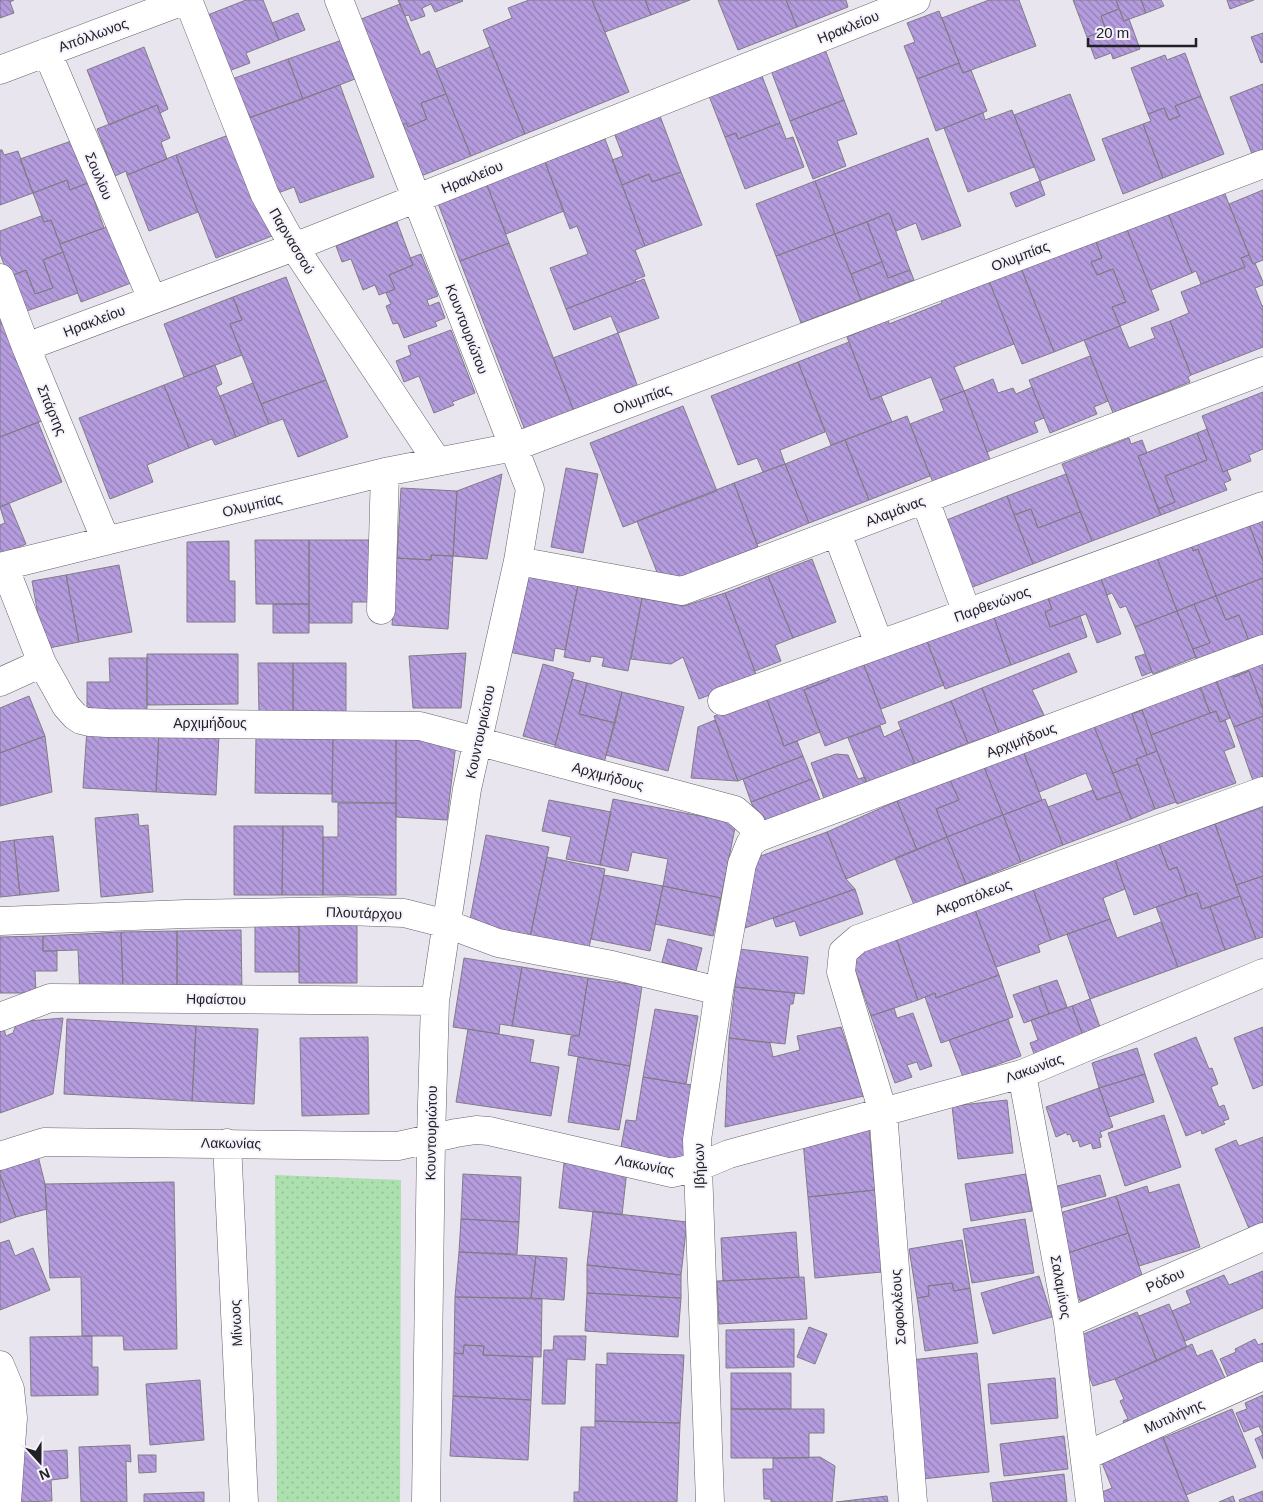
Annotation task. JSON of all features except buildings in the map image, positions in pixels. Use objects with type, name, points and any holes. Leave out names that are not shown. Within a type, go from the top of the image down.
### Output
[{"type":"street","name":"Απόλλωνος","points":[[0,70],[47,52],[141,8],[187,0]]},
{"type":"street","name":"Παρνασσού","points":[[187,0],[265,195],[294,247],[437,461]]},
{"type":"street","name":"Κουντουριώτου","points":[[339,0],[530,489],[518,560],[467,790],[435,1001],[431,1139],[426,1502]]},
{"type":"street","name":"Ηρακλείου","points":[[26,347],[294,247],[916,0]]},
{"type":"street","name":"Σουλίου","points":[[47,52],[152,299]]},
{"type":"street","name":"Ολυμπίας","points":[[2,567],[385,472],[514,447],[1263,164]]},
{"type":"street","name":"Σπάρτης","points":[[0,278],[26,347],[106,541]]},
{"type":"street","name":"Αλαμάνας","points":[[518,560],[682,591],[1263,371]]},
{"type":"street","points":[[381,610],[385,472]]},
{"type":"street","points":[[925,500],[967,613]]},
{"type":"street","name":"Παρθενώνος","points":[[722,701],[1263,506]]},
{"type":"street","points":[[836,533],[879,644]]},
{"type":"street","name":"Αρχιμήδους","points":[[2,567],[42,663],[69,712],[81,720],[89,722],[405,725],[439,730],[735,810],[751,824],[757,838],[1263,649]]},
{"type":"street","points":[[0,682],[42,663]]},
{"type":"street","name":"Ακροπόλεως","points":[[883,1112],[841,972],[843,952],[858,939],[1263,791]]},
{"type":"street","name":"Ιβήρων","points":[[710,1502],[697,1140],[719,991],[742,864],[750,844],[757,838]]},
{"type":"street","name":"Πλουτάρχου","points":[[0,921],[186,914],[353,911],[404,913],[447,924],[498,943],[612,965],[719,991]]},
{"type":"street","name":"Λακωνίας","points":[[0,1156],[44,1142],[386,1146],[482,1130],[672,1173],[684,1172],[729,1154],[1022,1074],[1263,973]]},
{"type":"street","name":"Ηφαίστου","points":[[0,1017],[50,998],[435,1001]]},
{"type":"street","name":"Σαλαμίνος","points":[[1022,1074],[1068,1323],[1090,1502]]},
{"type":"street","name":"Σοφοκλέους","points":[[883,1112],[913,1502]]},
{"type":"street","name":"Μίνωος","points":[[227,1143],[244,1502]]},
{"type":"street","name":"Ρόδου","points":[[1068,1323],[1263,1237]]},
{"type":"street","name":"Μυτιλήνης","points":[[1085,1456],[1263,1376]]},
{"type":"street","points":[[3,1382],[12,1418],[7,1502]]},
{"type":"green space","points":[[275,1175],[401,1180],[400,1502],[277,1502]]}]
